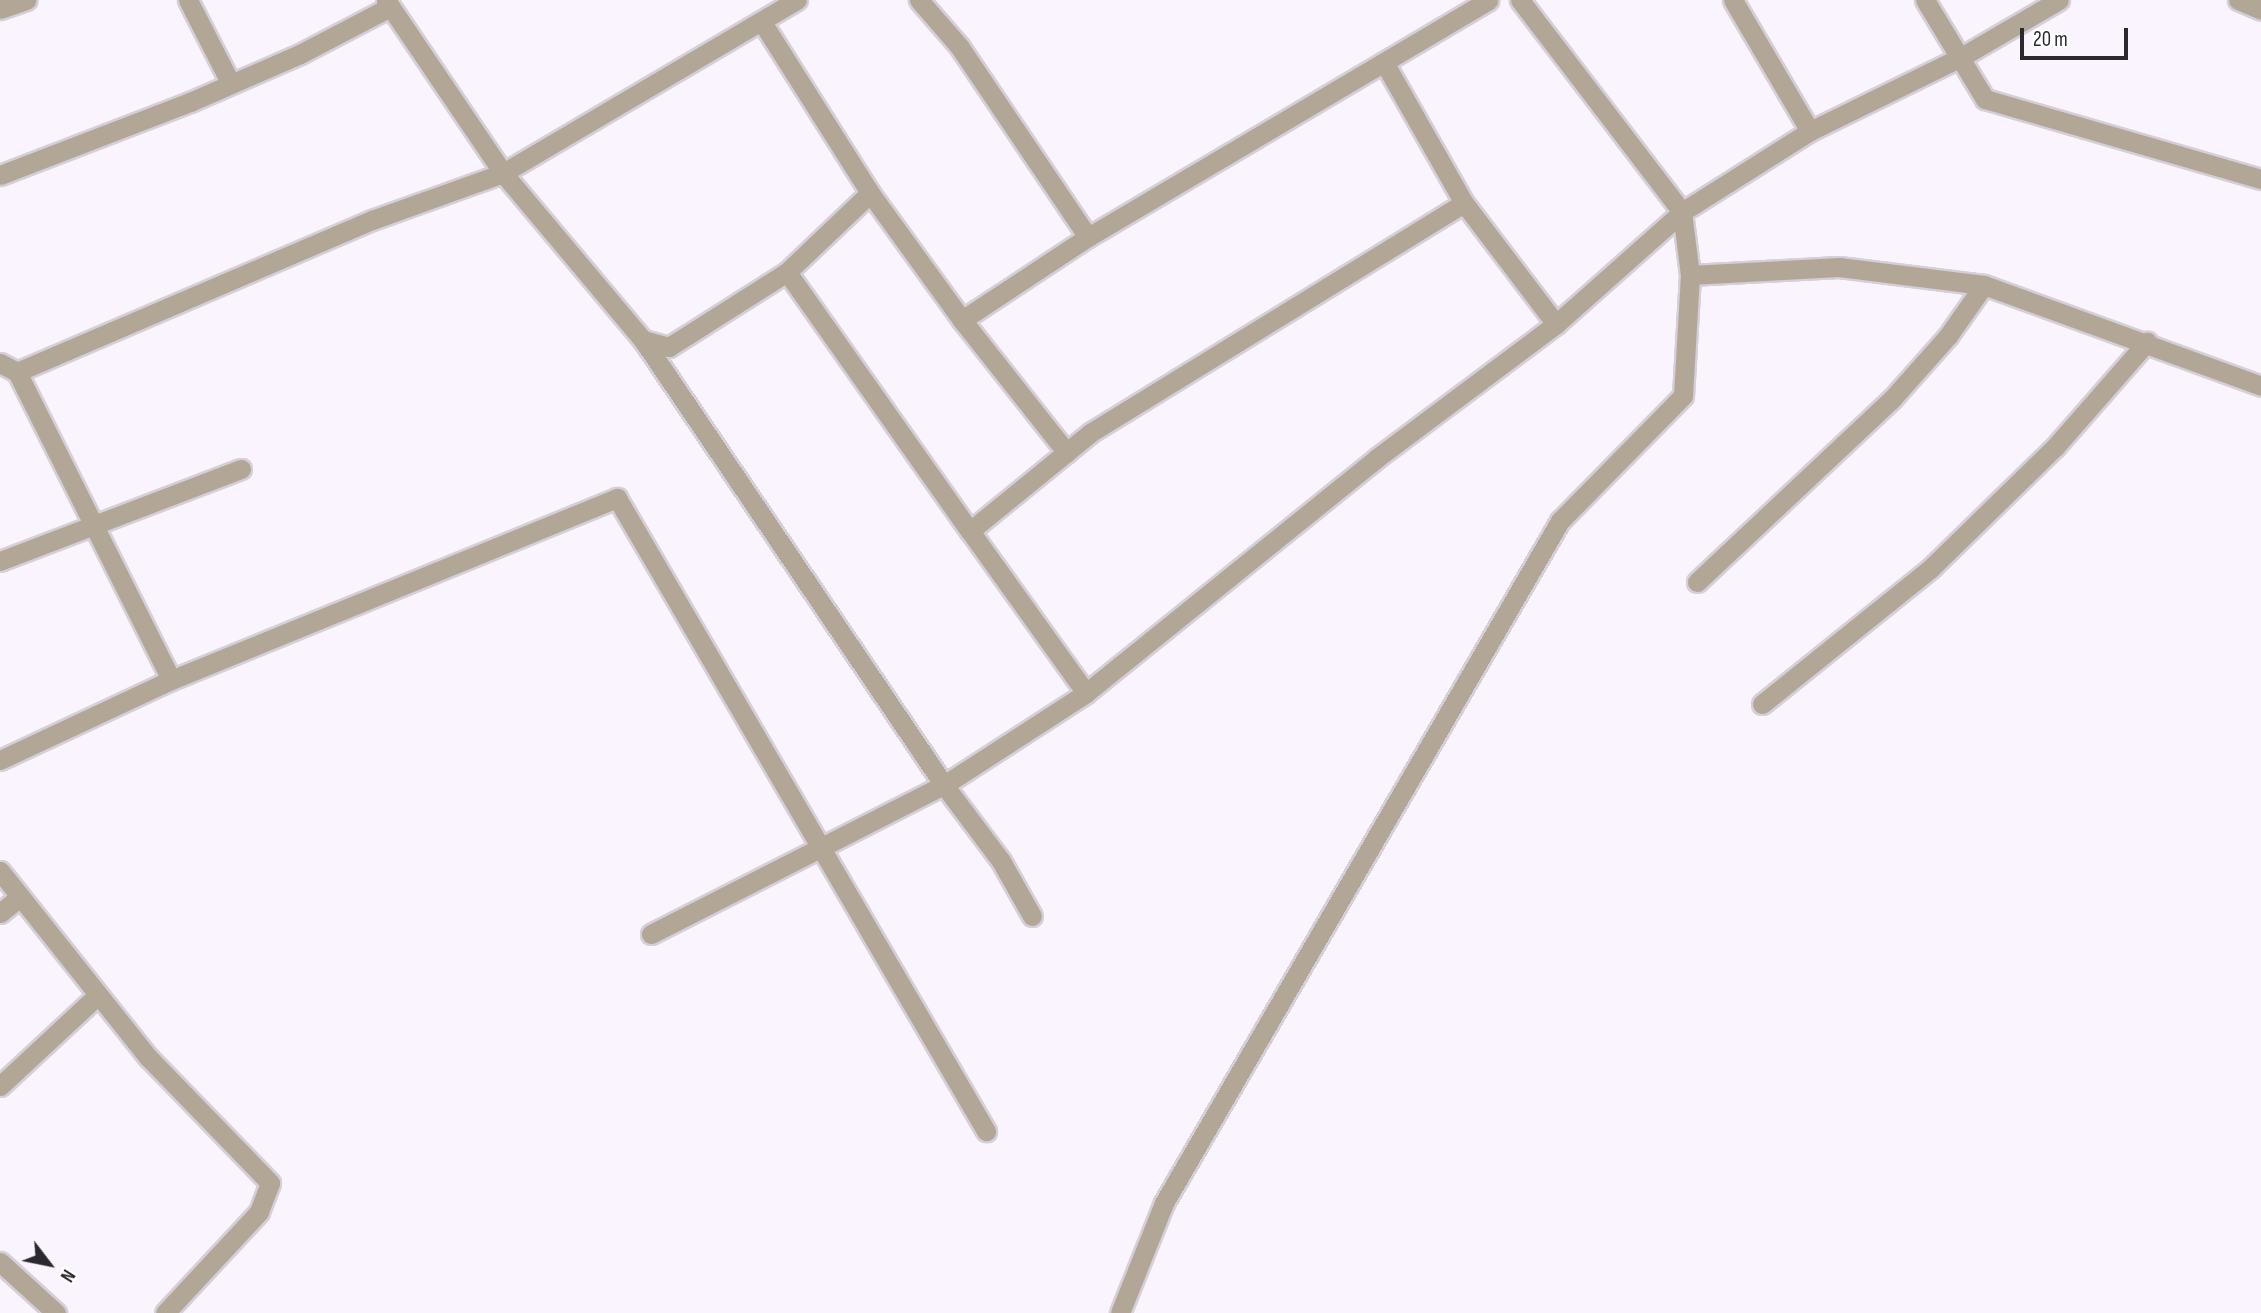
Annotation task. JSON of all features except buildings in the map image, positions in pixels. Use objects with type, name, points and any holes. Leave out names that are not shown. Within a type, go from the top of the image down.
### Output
[{"type":"street","points":[[0,9],[26,0]]},
{"type":"street","points":[[188,0],[231,84]]},
{"type":"street","points":[[171,680],[8,368],[372,220],[503,173],[797,0]]},
{"type":"street","points":[[919,0],[959,46],[1088,237]]},
{"type":"street","points":[[962,320],[1088,237],[1385,64],[1488,0]]},
{"type":"street","points":[[1121,1313],[1164,1203],[1560,521],[1683,396],[1690,275],[1682,212],[1520,0]]},
{"type":"street","points":[[1733,0],[1810,131]]},
{"type":"street","points":[[1925,0],[1963,56],[1985,99],[2261,180]]},
{"type":"street","points":[[651,934],[944,785],[1086,693],[1377,458],[1556,324],[1682,212],[1810,131],[1963,56],[2059,0]]},
{"type":"street","points":[[2238,0],[2261,10]]},
{"type":"street","points":[[0,175],[231,84],[388,4],[503,173],[643,340],[944,785],[1001,861],[1032,916]]},
{"type":"street","points":[[762,22],[870,193],[962,320],[1067,453]]},
{"type":"street","points":[[1385,64],[1464,203],[1556,324]]},
{"type":"street","points":[[643,340],[669,347],[787,272],[870,193]]},
{"type":"street","points":[[970,531],[1090,433],[1464,203]]},
{"type":"street","points":[[1690,275],[1839,267],[1984,285],[2147,342],[2261,386]]},
{"type":"street","points":[[787,272],[1086,693]]},
{"type":"street","points":[[1697,583],[1892,399],[1948,336],[1984,285]]},
{"type":"street","points":[[1762,704],[1931,568],[2055,447],[2147,342]]},
{"type":"street","points":[[0,561],[242,469]]},
{"type":"street","points":[[0,760],[171,680],[617,498],[986,1130]]},
{"type":"street","points":[[0,871],[149,1058],[270,1183],[259,1212],[165,1313]]},
{"type":"street","points":[[0,913],[20,897]]},
{"type":"street","points":[[0,1086],[98,995]]},
{"type":"street","points":[[0,1262],[56,1313]]}]
